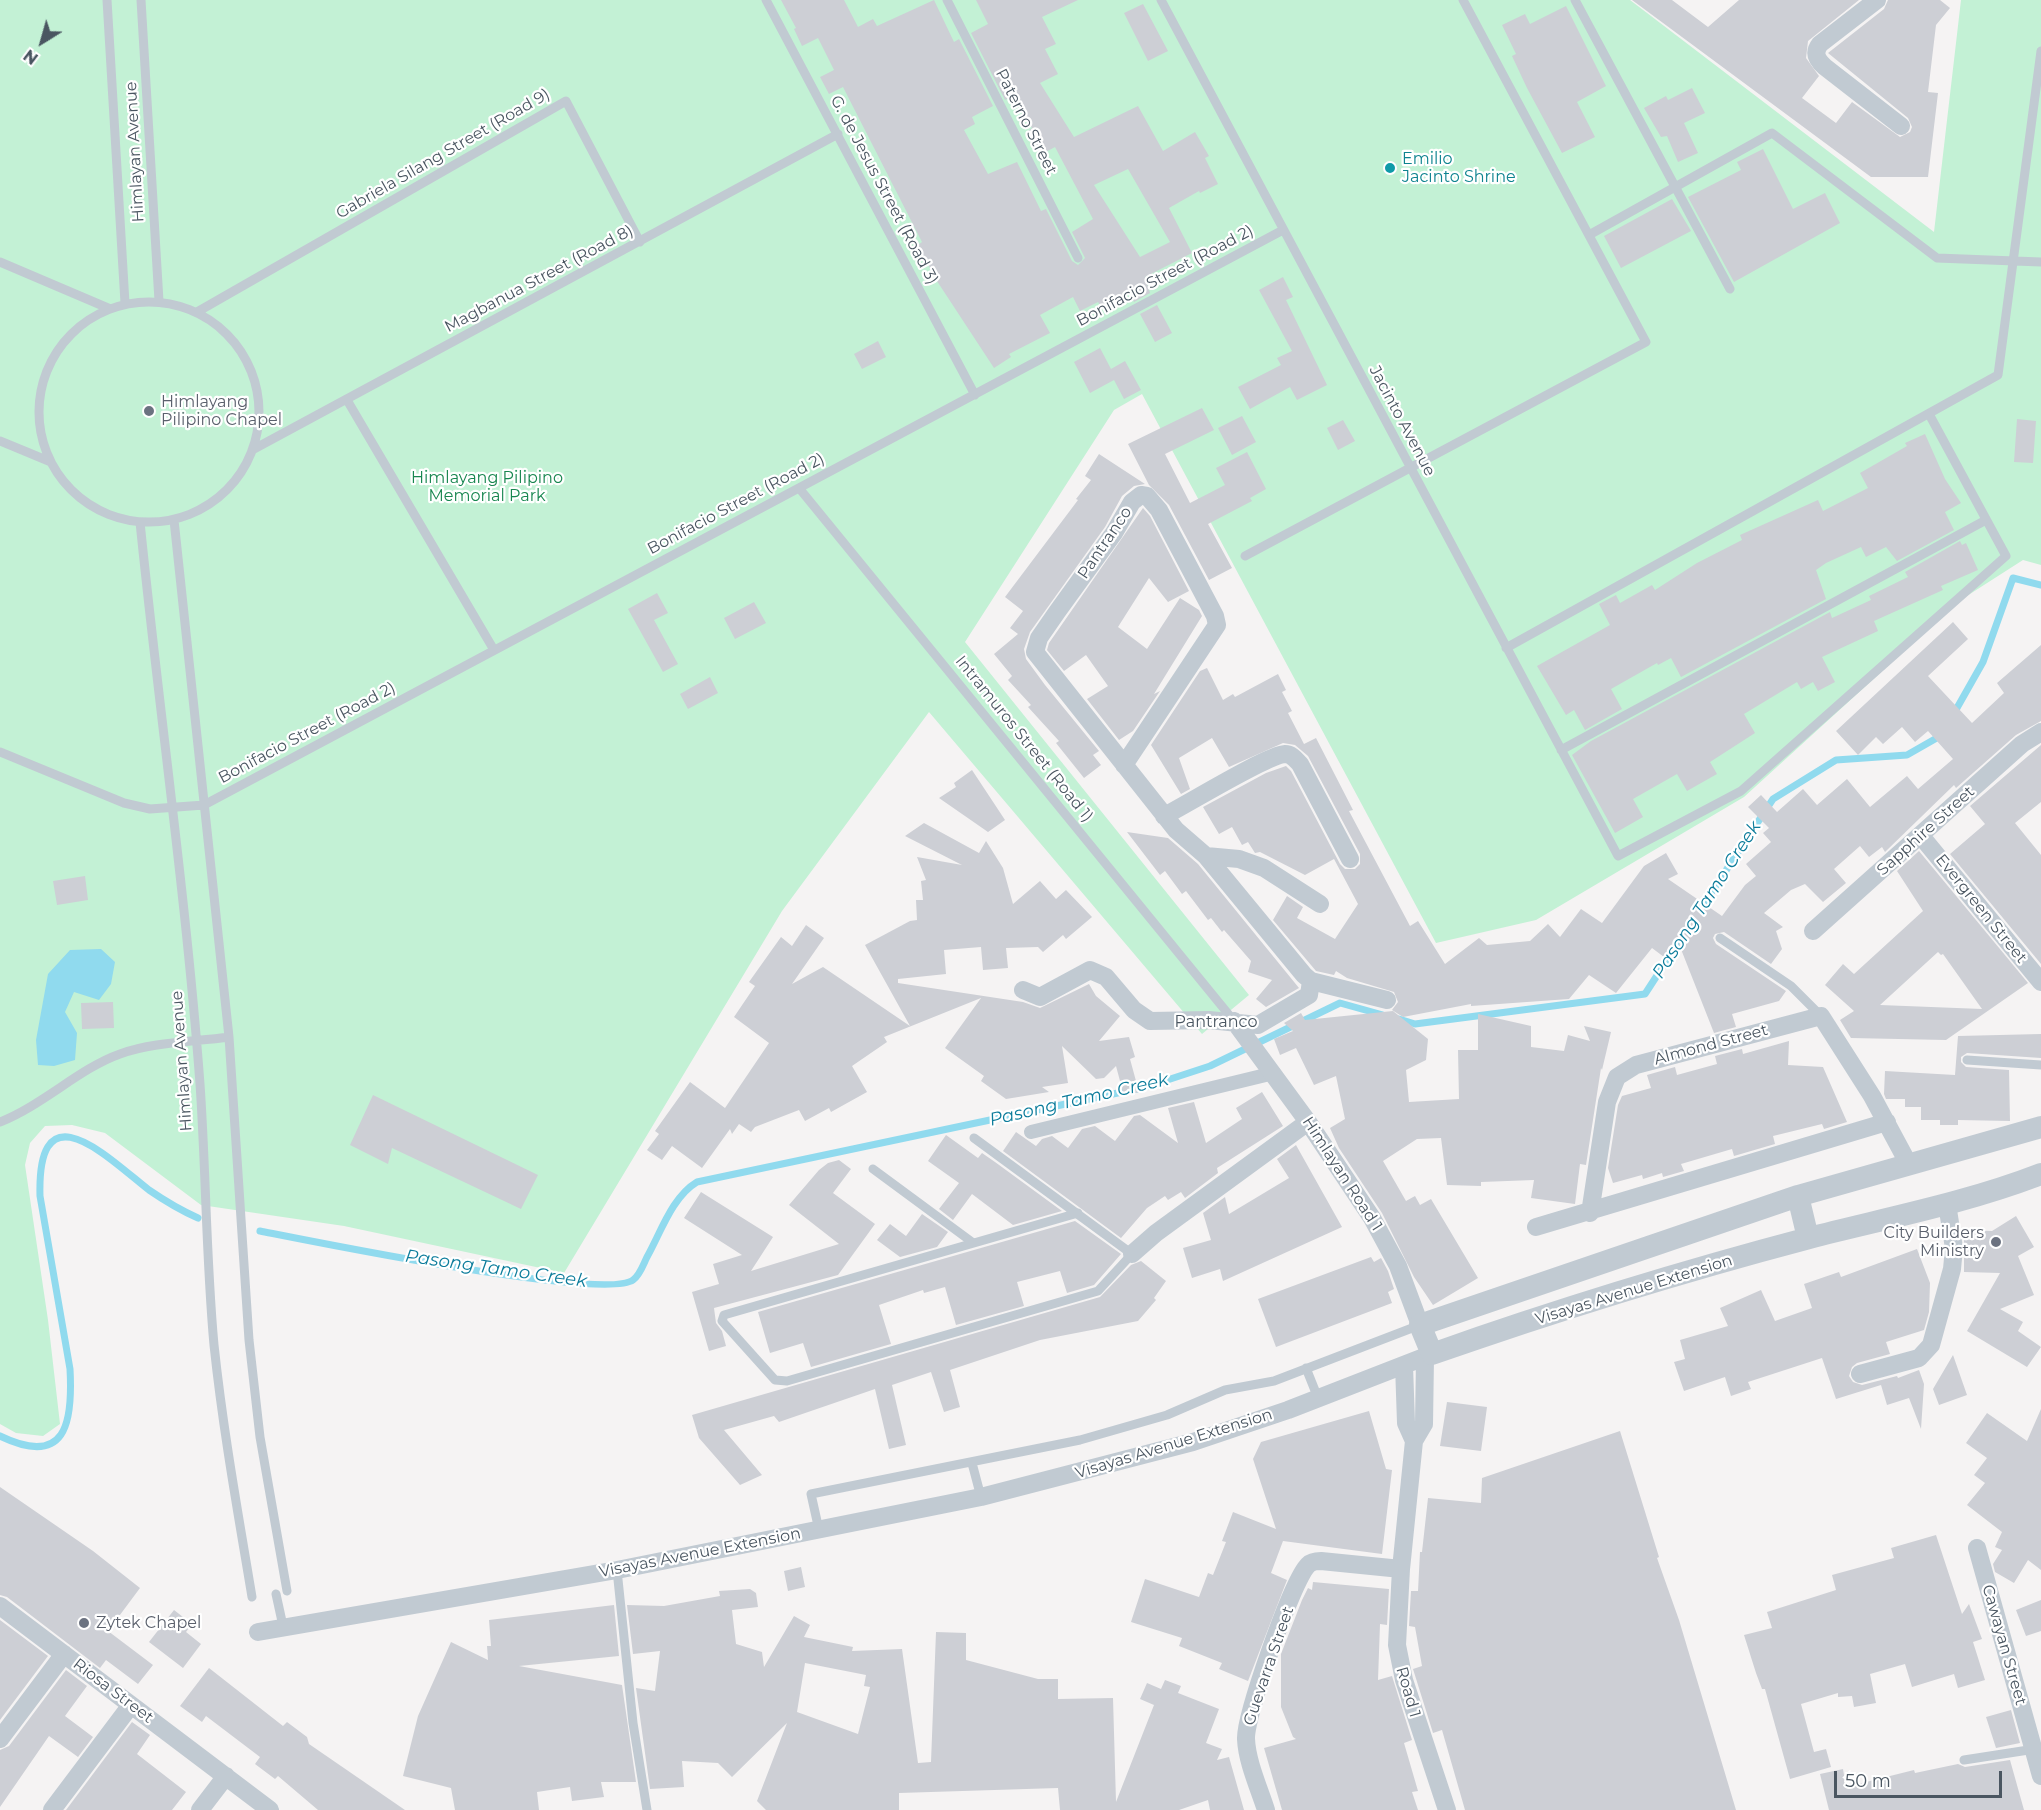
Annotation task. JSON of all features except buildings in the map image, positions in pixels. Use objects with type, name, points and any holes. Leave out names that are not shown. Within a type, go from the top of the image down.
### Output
[{"type":"street","points":[[1877,0],[1820,44],[1816,52],[1817,58],[1825,67],[1901,126]]},
{"type":"street","name":"Pantranco","points":[[1023,990],[1040,997],[1090,970],[1106,977],[1134,1010],[1150,1020],[1229,1016],[1258,1025],[1309,995],[1311,981],[1206,856],[1176,830],[1164,816],[1035,652],[1039,638],[1114,533],[1132,502],[1141,495],[1148,496],[1159,510],[1215,616],[1216,625],[1124,765]]},
{"type":"street","name":"Sapphire Street","points":[[1813,931],[2022,744],[2041,732]]},
{"type":"street","points":[[1164,816],[1259,764],[1284,754],[1291,755],[1300,764],[1350,859]]},
{"type":"street","name":"Evergreen Street","points":[[1921,836],[2041,982]]},
{"type":"street","points":[[1206,856],[1239,859],[1264,868],[1320,904]]},
{"type":"street","points":[[1311,981],[1388,1000]]},
{"type":"street","name":"Himlayan Road 1","points":[[1229,1016],[1274,1073],[1372,1218],[1398,1266],[1420,1325],[1428,1356]]},
{"type":"street","points":[[1821,1016],[1887,1122],[1908,1163]]},
{"type":"street","name":"Almond Street","points":[[1590,1213],[1607,1102],[1617,1077],[1636,1065],[1821,1016]]},
{"type":"street","points":[[1031,1132],[1274,1073]]},
{"type":"street","points":[[1132,1254],[1156,1233],[1308,1122]]},
{"type":"street","points":[[1536,1227],[1590,1213],[1887,1122]]},
{"type":"street","name":"Visayas Avenue Extension","points":[[1420,1325],[1798,1196],[2041,1127]]},
{"type":"street","name":"Visayas Avenue Extension","points":[[258,1632],[617,1570],[981,1497],[1192,1442],[1500,1330],[1808,1238],[1947,1204],[2041,1174]]},
{"type":"street","points":[[1798,1196],[1808,1238]]},
{"type":"street","points":[[1860,1374],[1919,1358],[1931,1345],[1952,1269],[1954,1248],[1947,1204]]},
{"type":"street","points":[[1401,1569],[1414,1441],[1424,1424],[1428,1356]]},
{"type":"street","points":[[1404,1365],[1406,1423],[1414,1441]]},
{"type":"street","name":"Cawayan Street","points":[[1977,1548],[2041,1776]]},
{"type":"street","name":"Guevarra Street","points":[[1266,1810],[1248,1752],[1247,1726],[1277,1632],[1305,1570],[1314,1561],[1401,1569]]},
{"type":"street","name":"Road 1","points":[[1401,1569],[1396,1627],[1400,1663],[1447,1810]]},
{"type":"street","name":"Riosa Street","points":[[0,1606],[270,1810]]},
{"type":"street","points":[[0,1738],[64,1654]]},
{"type":"street","points":[[52,1810],[131,1704]]},
{"type":"street","points":[[200,1810],[226,1776]]},
{"type":"lane","points":[[107,0],[125,303]]},
{"type":"lane","name":"Himlayan Avenue","points":[[141,0],[159,301]]},
{"type":"lane","name":"G. de Jesus Street (Road 3)","points":[[766,0],[975,394]]},
{"type":"lane","name":"Paterno Street","points":[[947,0],[1078,258]]},
{"type":"lane","name":"Jacinto Avenue","points":[[1161,0],[1618,856],[1741,792],[2006,556],[1986,520]]},
{"type":"lane","points":[[1245,556],[1647,342],[1463,0]]},
{"type":"lane","points":[[1575,0],[1730,289]]},
{"type":"lane","points":[[1506,648],[1998,375],[2041,51]]},
{"type":"lane","name":"Gabriela Silang Street (Road 9)","points":[[197,312],[566,101],[640,242]]},
{"type":"lane","points":[[1588,235],[1773,133],[1937,258],[2041,262]]},
{"type":"lane","name":"Magbanua Street (Road 8)","points":[[254,449],[838,134]]},
{"type":"lane","name":"Bonifacio Street (Road 2)","points":[[204,805],[1283,230]]},
{"type":"lane","points":[[0,262],[108,308]]},
{"type":"lane","points":[[159,301],[197,312],[230,336],[252,370],[260,409],[254,449],[242,474],[223,495],[200,511],[174,520],[140,522],[113,516],[88,504],[67,485],[51,462],[39,427],[40,390],[53,356],[77,327],[108,308],[125,303],[159,301]]},
{"type":"lane","points":[[347,400],[494,650]]},
{"type":"lane","points":[[1561,750],[1986,520],[1929,414]]},
{"type":"lane","points":[[0,441],[51,462]]},
{"type":"lane","name":"Intramuros Street (Road 1)","points":[[799,488],[1229,1016]]},
{"type":"lane","points":[[174,520],[229,1037],[249,1340],[261,1437],[287,1592]]},
{"type":"lane","name":"Himlayan Avenue","points":[[140,522],[152,640],[175,809],[196,1041],[214,1341],[226,1440],[252,1598]]},
{"type":"lane","points":[[0,752],[124,803],[150,808],[175,809],[204,805]]},
{"type":"lane","points":[[1720,938],[1791,986],[1821,1016]]},
{"type":"lane","points":[[0,1122],[37,1104],[118,1054],[137,1049],[229,1037]]},
{"type":"lane","points":[[1967,1060],[2041,1065]]},
{"type":"lane","points":[[974,1138],[1078,1213],[1132,1254],[1098,1291],[787,1381],[775,1380],[722,1321],[724,1314],[1078,1213]]},
{"type":"lane","points":[[873,1169],[972,1242]]},
{"type":"lane","name":"Visayas Avenue Extension","points":[[819,1530],[811,1494],[1080,1440],[1156,1419],[1225,1390],[1274,1381],[1420,1325]]},
{"type":"lane","points":[[1306,1368],[1318,1398]]},
{"type":"lane","points":[[972,1463],[981,1497]]},
{"type":"lane","points":[[617,1570],[633,1723],[646,1810]]},
{"type":"lane","points":[[276,1594],[283,1626]]},
{"type":"lane","points":[[1964,1760],[2035,1749]]},
{"type":"green space","name":"Himlayang Pilipino Memorial Park","points":[[0,0],[1630,0],[1934,232],[1961,0],[2041,0],[2041,565],[2023,560],[1959,601],[1744,797],[1536,920],[1436,943],[1142,394],[1114,410],[965,642],[1249,995],[1202,1034],[929,712],[782,911],[564,1273],[344,1226],[201,1205],[105,1133],[72,1125],[45,1126],[30,1143],[25,1165],[48,1320],[60,1424],[43,1436],[16,1433],[0,1424]]},
{"type":"water","points":[[101,949],[115,962],[111,984],[99,1000],[74,992],[65,1012],[77,1033],[75,1060],[54,1066],[38,1065],[36,1040],[48,974],[70,950]]},
{"type":"waterway","name":"Pasong Tamo Creek","points":[[1953,715],[1983,662],[2013,578],[2041,585]]},
{"type":"waterway","name":"Pasong Tamo Creek","points":[[1700,910],[1773,799],[1836,760],[1907,755],[1942,735]]},
{"type":"waterway","name":"Pasong Tamo Creek","points":[[1399,1019],[1415,1024],[1645,994],[1682,937]]},
{"type":"waterway","name":"Pasong Tamo Creek","points":[[260,1231],[516,1276],[570,1283],[611,1284],[633,1280],[641,1270],[674,1206],[697,1182],[1146,1087],[1210,1066],[1340,1003],[1383,1015]]},
{"type":"waterway","name":"Pasong Tamo Creek","points":[[0,1436],[22,1445],[39,1447],[52,1443],[61,1435],[70,1407],[70,1369],[40,1196],[42,1163],[50,1144],[62,1137],[78,1139],[95,1148],[155,1194],[198,1218]]},
{"type":"place","name":"Emilio Jacinto Shrine","points":[[1390,168]]},
{"type":"place","name":"Himlayang Pilipino Chapel","points":[[149,411]]},
{"type":"place","name":"City Builders Ministry","points":[[1996,1242]]},
{"type":"place","name":"Zytek Chapel","points":[[84,1623]]}]
